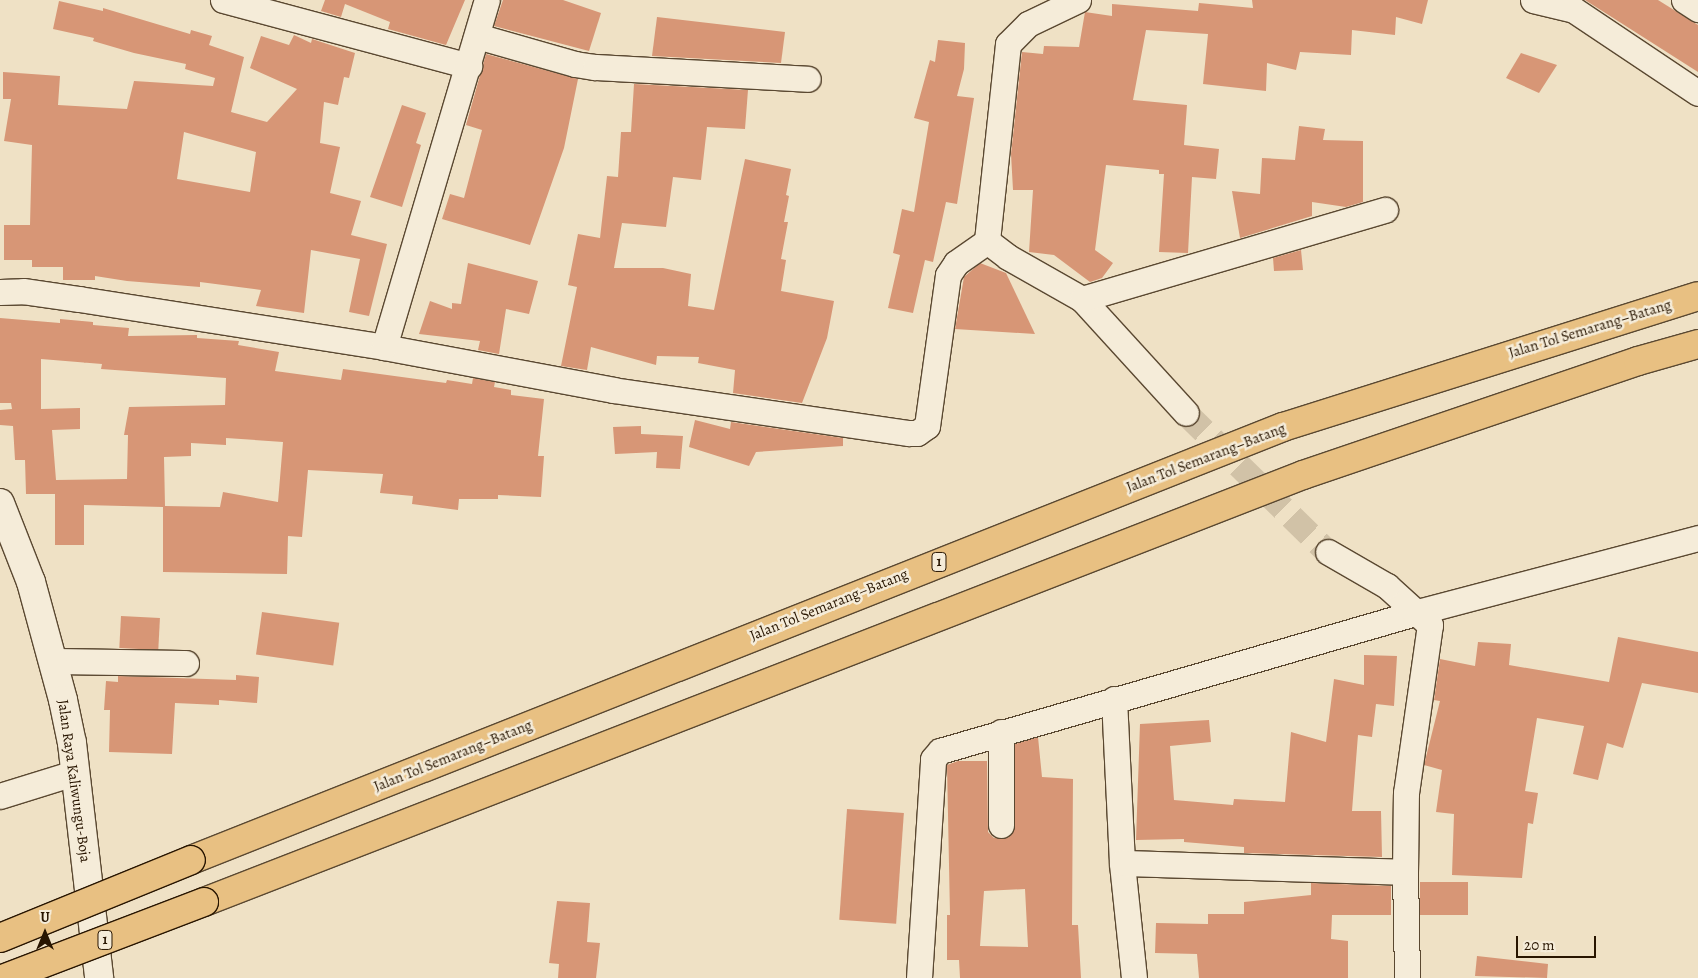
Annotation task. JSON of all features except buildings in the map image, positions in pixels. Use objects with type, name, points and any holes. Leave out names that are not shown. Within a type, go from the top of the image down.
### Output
[{"type":"highway","name":"Jalan Tol Semarang–Batang","points":[[0,938],[191,860],[1282,427],[1698,296]]},
{"type":"highway","name":"1","points":[[5,978],[1302,475],[1638,361],[1698,344]]},
{"type":"main road","name":"Jalan Raya Kaliwungu-Boja","points":[[0,503],[7,535],[53,661],[72,742],[74,773],[99,978]]},
{"type":"street","points":[[222,0],[469,66]]},
{"type":"street","points":[[384,347],[469,66],[486,0]]},
{"type":"street","points":[[0,292],[33,292],[384,347],[614,390],[917,433],[927,426],[948,275],[956,263],[987,241],[1008,44],[1028,24],[1078,0]]},
{"type":"street","points":[[1533,0],[1574,10],[1698,93]]},
{"type":"street","points":[[1684,0],[1698,8]]},
{"type":"street","points":[[477,36],[575,64],[595,67],[808,79]]},
{"type":"street","points":[[1082,299],[1385,210]]},
{"type":"street","points":[[987,241],[1008,257],[1082,299],[1186,413]]},
{"type":"street","points":[[919,978],[933,759],[940,751],[1418,612],[1698,538]]},
{"type":"street","points":[[1328,552],[1387,586],[1418,612],[1430,625],[1431,635],[1406,793],[1407,978]]},
{"type":"street","points":[[53,661],[186,662]]},
{"type":"street","points":[[1114,699],[1122,864],[1134,978]]},
{"type":"street","points":[[1001,732],[1001,825]]},
{"type":"street","points":[[0,796],[74,773]]},
{"type":"street","points":[[1122,864],[1405,872]]},
{"type":"tunnel","points":[[1186,413],[1328,552]]}]
